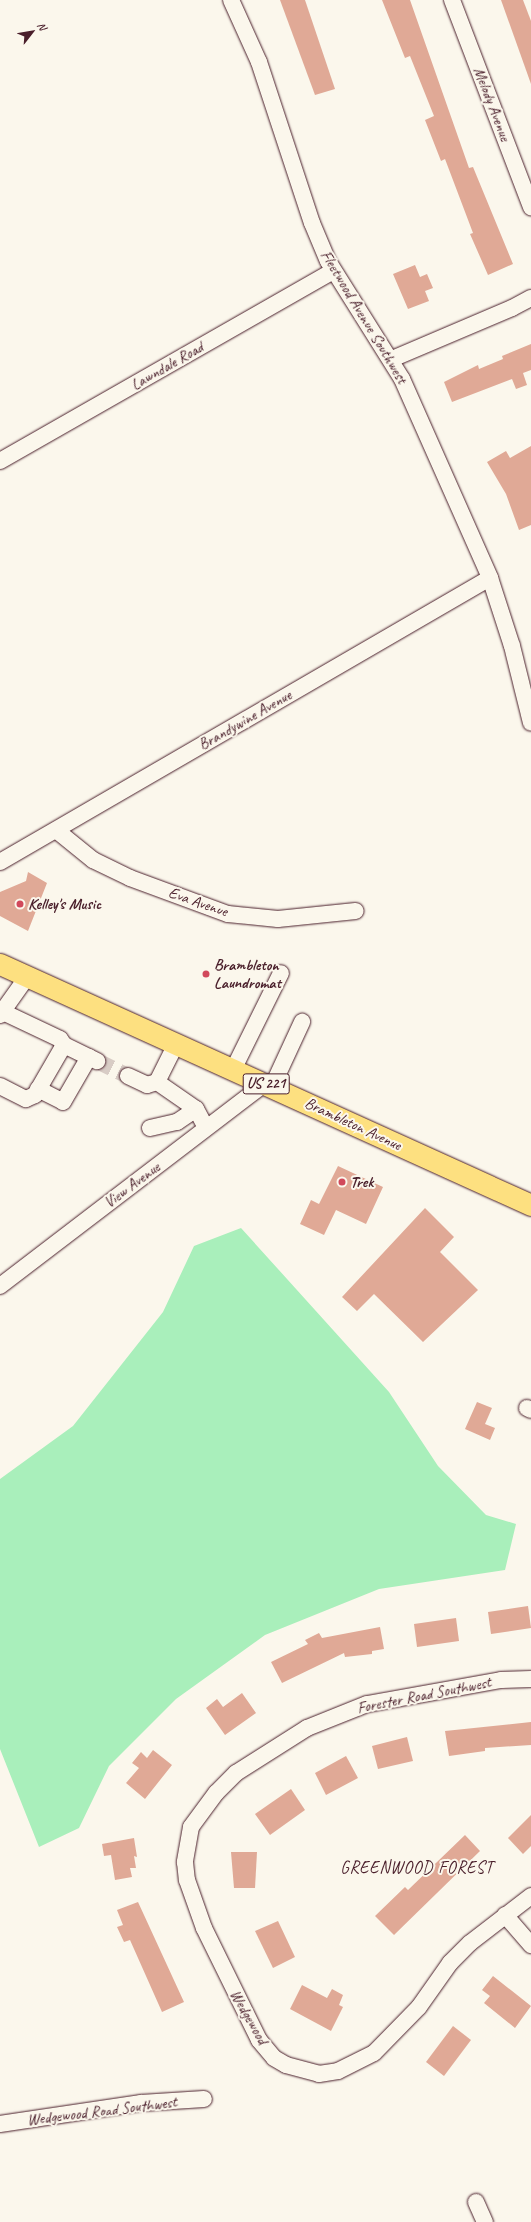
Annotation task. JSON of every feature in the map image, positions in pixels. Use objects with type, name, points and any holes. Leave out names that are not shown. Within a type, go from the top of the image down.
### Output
[{"type":"main road","name":"Brambleton Avenue","points":[[0,964],[531,1205]]},
{"type":"street","name":"Fleetwood Avenue Southwest","points":[[231,0],[259,62],[312,223],[333,271],[392,359],[490,578],[512,646],[531,722]]},
{"type":"street","name":"Melody Avenue","points":[[452,0],[531,207]]},
{"type":"street","name":"Lawndale Road","points":[[0,461],[333,271]]},
{"type":"street","points":[[392,359],[531,298]]},
{"type":"street","name":"Brandywine Avenue","points":[[0,862],[490,578]]},
{"type":"street","name":"Eva Avenue","points":[[56,830],[93,860],[130,878],[228,914],[278,919],[356,911]]},
{"type":"street","points":[[233,1070],[281,973]]},
{"type":"street","points":[[27,977],[1,1014],[60,1039],[64,1045],[93,1059],[63,1102],[38,1089]]},
{"type":"street","points":[[268,1085],[302,1022]]},
{"type":"street","points":[[128,1076],[147,1085],[157,1082],[176,1044]]},
{"type":"street","points":[[0,1086],[26,1099],[35,1095],[64,1045]]},
{"type":"street","points":[[157,1082],[196,1108],[206,1128]]},
{"type":"street","name":"View Avenue","points":[[0,1286],[206,1128],[268,1085]]},
{"type":"street","points":[[150,1128],[177,1122],[196,1108]]},
{"type":"street","name":"Forester Road Southwest","points":[[192,1828],[200,1812],[236,1773],[307,1728],[336,1714],[367,1704],[412,1694],[501,1680],[531,1679]]},
{"type":"street","name":"Wedgewood","points":[[192,1828],[186,1845],[186,1868],[204,1928],[259,2040],[274,2058],[302,2072],[319,2074],[338,2071],[374,2053],[419,2007],[450,1963],[470,1943],[505,1915]]},
{"type":"street","points":[[531,1896],[505,1915],[531,1946]]},
{"type":"street","name":"Wedgewood Road Southwest","points":[[0,2124],[141,2103],[204,2099]]},
{"type":"street","points":[[476,2202],[485,2222]]},
{"type":"green space","points":[[241,1228],[389,1392],[438,1466],[486,1515],[516,1524],[505,1570],[379,1589],[265,1635],[176,1699],[109,1766],[79,1828],[39,1847],[0,1749],[0,1479],[73,1426],[163,1312],[194,1246]]},
{"type":"building","points":[[280,0],[305,0],[335,89],[315,95]]},
{"type":"building","points":[[382,0],[410,0],[469,168],[473,167],[513,264],[488,275],[470,234],[473,233],[445,159],[441,161],[425,120],[434,116],[410,56],[405,58]]},
{"type":"building","points":[[501,0],[523,0],[531,21],[531,84]]},
{"type":"building","points":[[415,265],[420,277],[427,274],[433,288],[425,291],[429,301],[408,309],[393,274]]},
{"type":"building","points":[[531,344],[531,370],[523,373],[527,385],[516,389],[512,379],[452,402],[444,382],[478,365],[479,369],[503,359],[502,356]]},
{"type":"building","points":[[531,446],[531,525],[519,530],[506,494],[487,462],[506,451],[510,458]]},
{"type":"building","name":"Kelley's Music","points":[[28,872],[47,883],[28,931],[0,916],[0,892],[26,881]]},
{"type":"building","points":[[338,1166],[383,1187],[366,1224],[336,1210],[324,1235],[300,1224],[311,1200],[319,1204]]},
{"type":"building","points":[[425,1208],[454,1237],[440,1252],[478,1290],[423,1342],[374,1294],[357,1311],[342,1297]]},
{"type":"building","points":[[477,1402],[492,1408],[485,1424],[495,1428],[490,1440],[465,1429]]},
{"type":"building","points":[[528,1606],[531,1628],[491,1634],[488,1612]]},
{"type":"building","points":[[456,1618],[459,1641],[417,1647],[414,1624]]},
{"type":"building","points":[[380,1627],[384,1649],[372,1651],[372,1654],[345,1657],[344,1653],[282,1683],[271,1662],[308,1644],[305,1640],[319,1633],[322,1638]]},
{"type":"building","points":[[242,1693],[256,1713],[225,1735],[206,1708],[217,1699],[223,1707]]},
{"type":"building","points":[[531,1722],[531,1745],[485,1748],[485,1751],[449,1756],[445,1731]]},
{"type":"building","points":[[407,1737],[413,1761],[378,1769],[372,1746]]},
{"type":"building","points":[[153,1750],[172,1765],[145,1799],[126,1783],[139,1768],[132,1763],[141,1752],[147,1758]]},
{"type":"building","points":[[346,1756],[358,1778],[326,1795],[315,1773]]},
{"type":"building","points":[[291,1789],[305,1810],[270,1835],[255,1814]]},
{"type":"building","points":[[531,1815],[531,1846],[523,1854],[508,1838]]},
{"type":"building","points":[[465,1835],[480,1851],[394,1935],[375,1916],[405,1887],[408,1890]]},
{"type":"building","points":[[134,1838],[137,1857],[134,1856],[136,1868],[130,1868],[132,1877],[115,1880],[111,1855],[104,1856],[102,1844]]},
{"type":"building","points":[[231,1852],[257,1852],[255,1888],[234,1888]]},
{"type":"building","points":[[138,1902],[184,2002],[162,2012],[130,1940],[124,1942],[117,1927],[123,1925],[117,1910]]},
{"type":"building","points":[[278,1921],[295,1957],[273,1968],[255,1931]]},
{"type":"building","points":[[493,1976],[531,2006],[515,2028],[484,2003],[490,1996],[482,1990]]},
{"type":"building","points":[[302,1985],[327,1998],[332,1989],[343,1995],[339,2005],[343,2007],[331,2031],[290,2009]]},
{"type":"building","points":[[453,2026],[471,2040],[444,2076],[426,2062]]},
{"type":"tunnel","points":[[97,1061],[128,1076]]},
{"type":"place","name":"Kelley's Music","points":[[20,904]]},
{"type":"place","name":"Brambleton Laundromat","points":[[206,974]]},
{"type":"place","name":"Trek","points":[[342,1182]]},
{"type":"district","name":"GREENWOOD FOREST","points":[[417,1868]]}]
